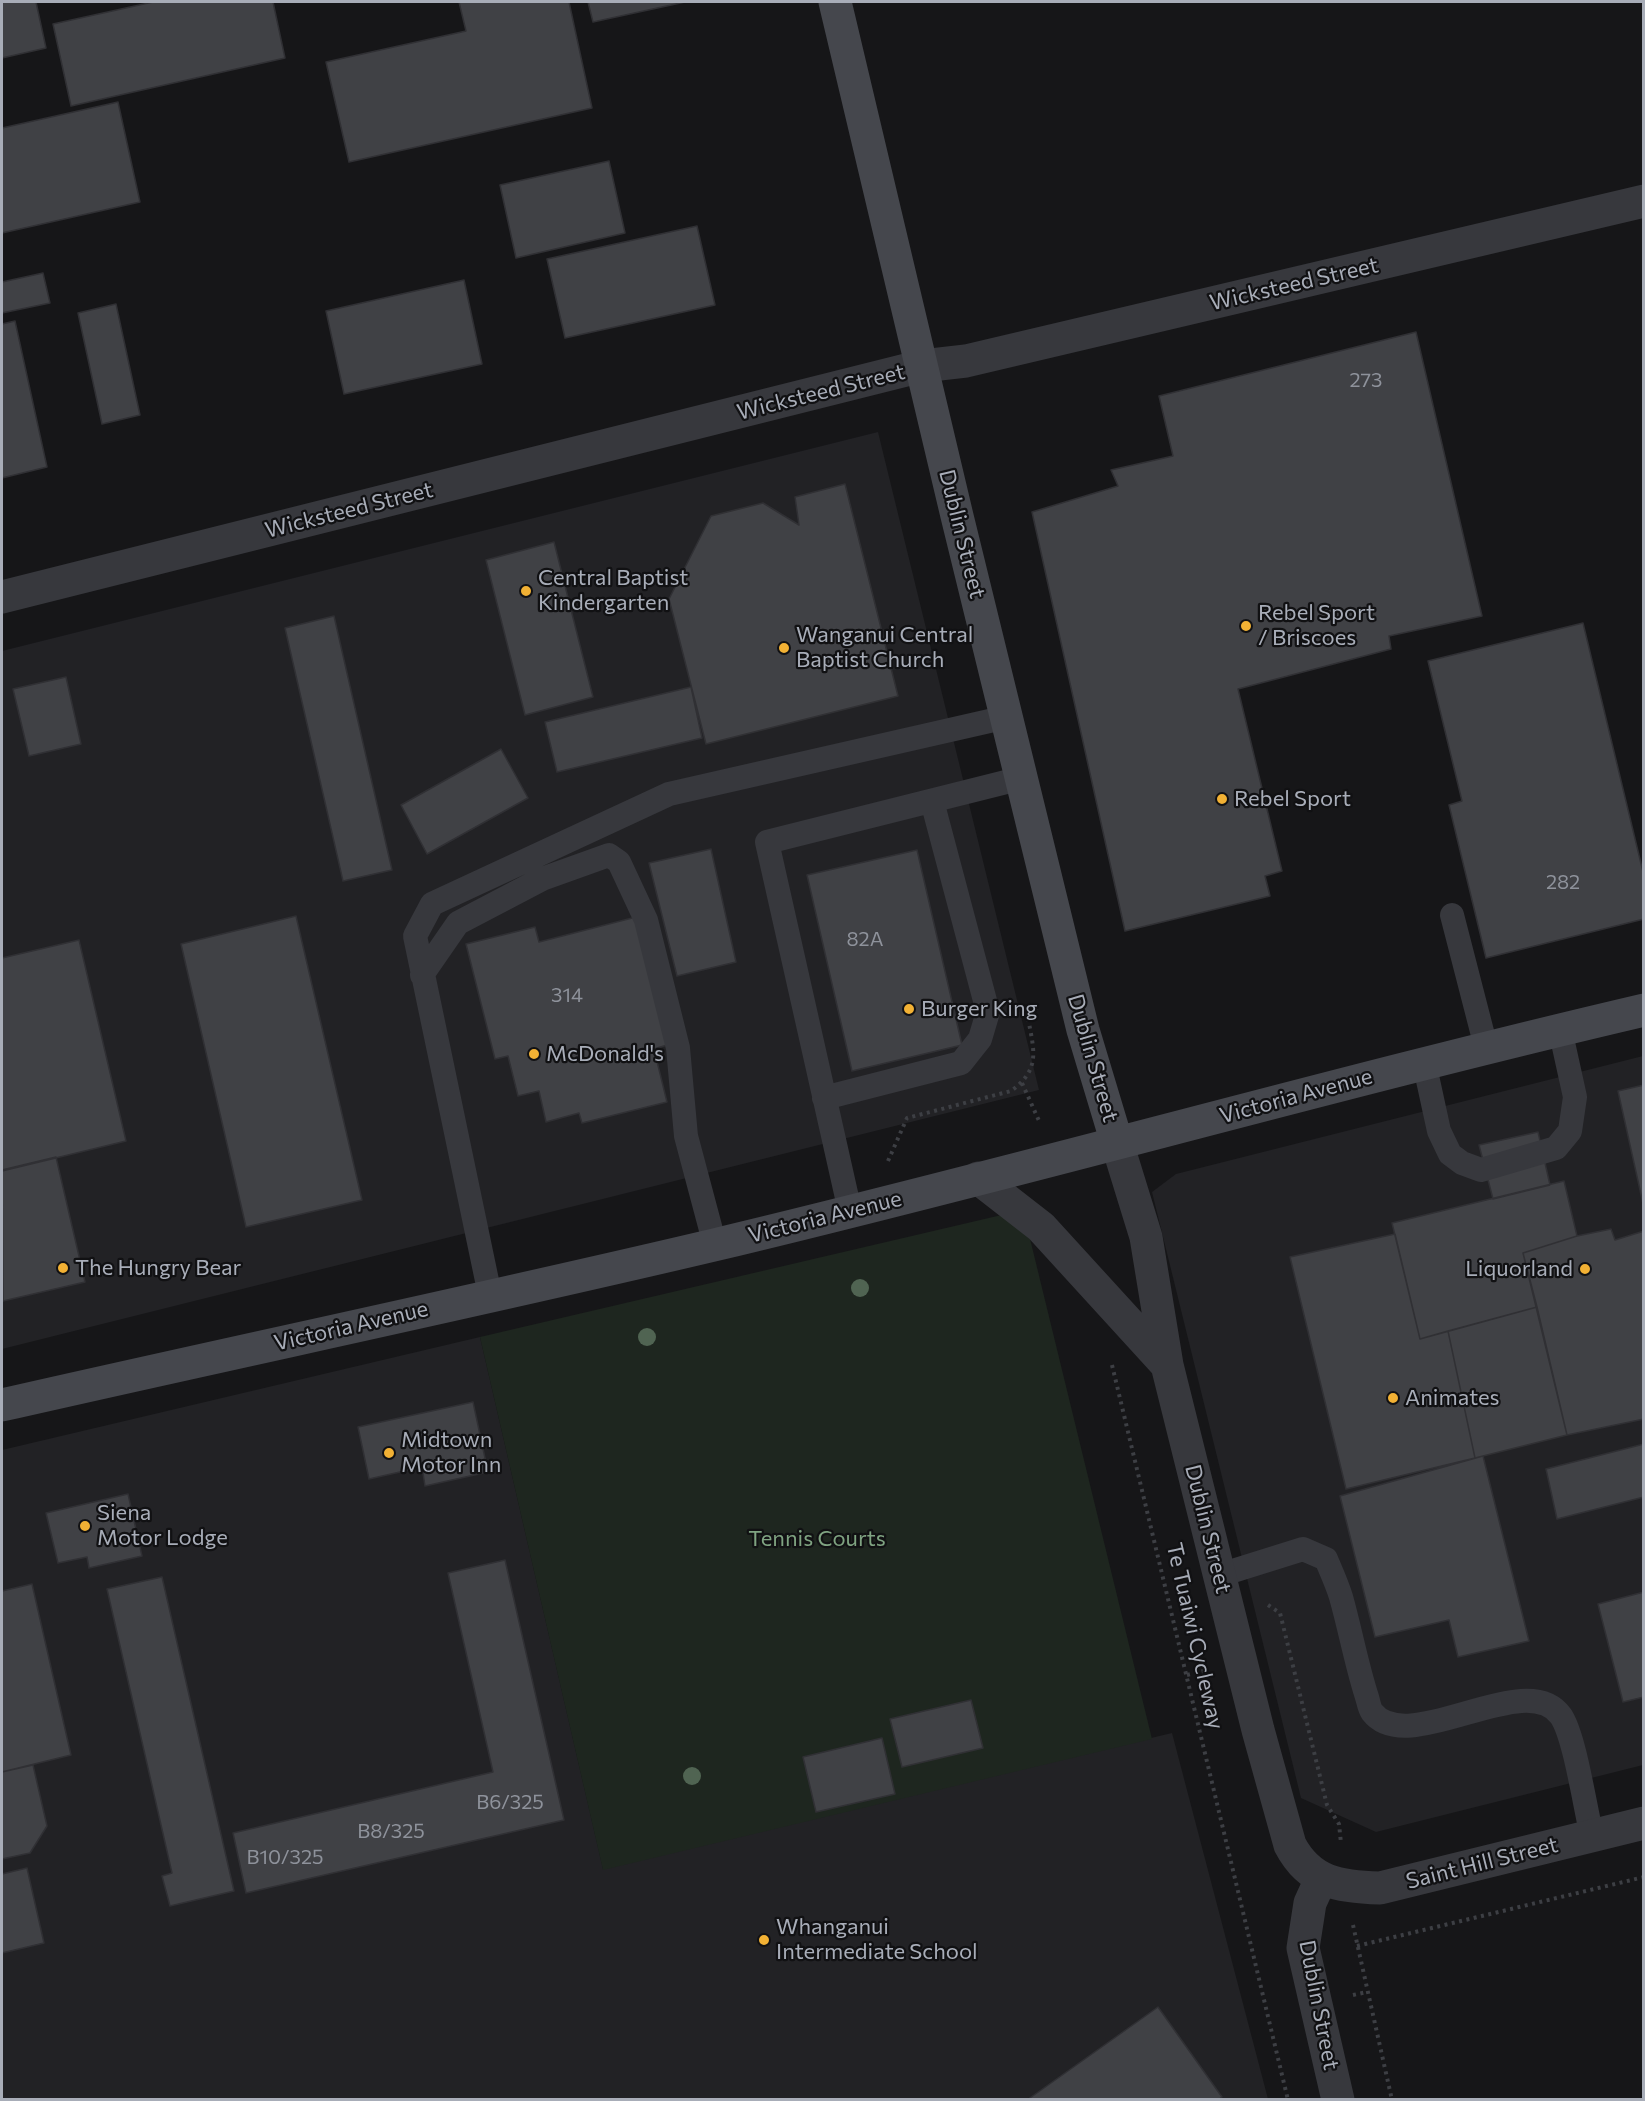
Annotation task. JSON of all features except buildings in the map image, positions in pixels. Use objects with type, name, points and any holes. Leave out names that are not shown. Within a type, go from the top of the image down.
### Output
[{"type":"main road","name":"Dublin Street","points":[[835,2],[1083,1030],[1117,1143]]},
{"type":"main road","name":"Victoria Avenue","points":[[2,1405],[715,1245],[1424,1062],[1644,1010]]},
{"type":"street","name":"Wicksteed Street","points":[[2,597],[922,366],[966,362],[1644,201]]},
{"type":"street","name":"Dublin Street","points":[[1117,1143],[1146,1237],[1167,1365],[1258,1730],[1290,1845],[1298,1861],[1321,1879],[1310,1903],[1304,1947],[1338,2100]]},
{"type":"street","points":[[978,1178],[1041,1227],[1167,1365]]},
{"type":"street","name":"Saint Hill Street","points":[[1321,1879],[1357,1888],[1380,1888],[1644,1823]]},
{"type":"lane","points":[[490,1295],[422,975],[416,936],[432,904],[669,794],[1006,717]]},
{"type":"lane","points":[[850,1211],[767,842],[1022,778]]},
{"type":"lane","points":[[824,1098],[961,1063],[980,1040],[988,1012],[932,801]]},
{"type":"lane","points":[[422,975],[458,923],[542,879],[609,855],[619,862],[646,920],[678,1048],[686,1136],[715,1245]]},
{"type":"lane","points":[[1452,915],[1486,1047]]},
{"type":"lane","points":[[1424,1062],[1439,1131],[1450,1154],[1462,1163],[1481,1170],[1556,1148],[1570,1131],[1575,1097],[1560,1029]]},
{"type":"lane","points":[[1220,1575],[1303,1549],[1326,1558],[1341,1594],[1359,1674],[1372,1712],[1385,1721],[1407,1727],[1530,1700],[1551,1704],[1562,1718],[1570,1738],[1592,1836]]},
{"type":"path","points":[[1022,1083],[1029,1099]]},
{"type":"path","name":"Te Tuaiwi Cycleway","points":[[1108,1357],[1123,1404],[1288,2100]]},
{"type":"path","points":[[1270,1607],[1280,1613],[1327,1805],[1339,1824],[1340,1836]]},
{"type":"path","points":[[1280,1646],[1288,1643]]},
{"type":"path","points":[[1187,1675],[1198,1672]]},
{"type":"path","points":[[1357,1946],[1644,1877]]},
{"type":"path","points":[[1354,1935],[1392,2100]]},
{"type":"path","points":[[1347,1997],[1367,1992]]},
{"type":"path","points":[[1268,2016],[1274,2014]]},
{"type":"shaded area","points":[[878,432],[1039,1090],[2,1349],[2,651]]},
{"type":"shaded area","points":[[1643,1056],[1643,1765],[1376,1832],[1301,1798],[1152,1192],[1176,1174]]},
{"type":"shaded area","points":[[480,1337],[603,1869],[1172,1733],[1268,2099],[2,2099],[2,1450]]},
{"type":"green space","name":"Tennis Courts","points":[[1023,1210],[1152,1739],[603,1870],[480,1337]]},
{"type":"place","name":"Central Baptist Kindergarten","points":[[526,591]]},
{"type":"place","name":"Rebel Sport / Briscoes","points":[[1246,626]]},
{"type":"place","name":"Wanganui Central Baptist Church","points":[[784,648]]},
{"type":"place","name":"Rebel Sport","points":[[1222,799]]},
{"type":"place","name":"Burger King","points":[[909,1009]]},
{"type":"place","name":"McDonald's","points":[[534,1054]]},
{"type":"place","name":"The Hungry Bear","points":[[63,1268]]},
{"type":"place","name":"Liquorland","points":[[1585,1269]]},
{"type":"place","name":"Animates","points":[[1393,1398]]},
{"type":"place","name":"Midtown Motor Inn","points":[[389,1453]]},
{"type":"place","name":"Siena Motor Lodge","points":[[85,1526]]},
{"type":"place","name":"Whanganui Intermediate School","points":[[764,1940]]}]
